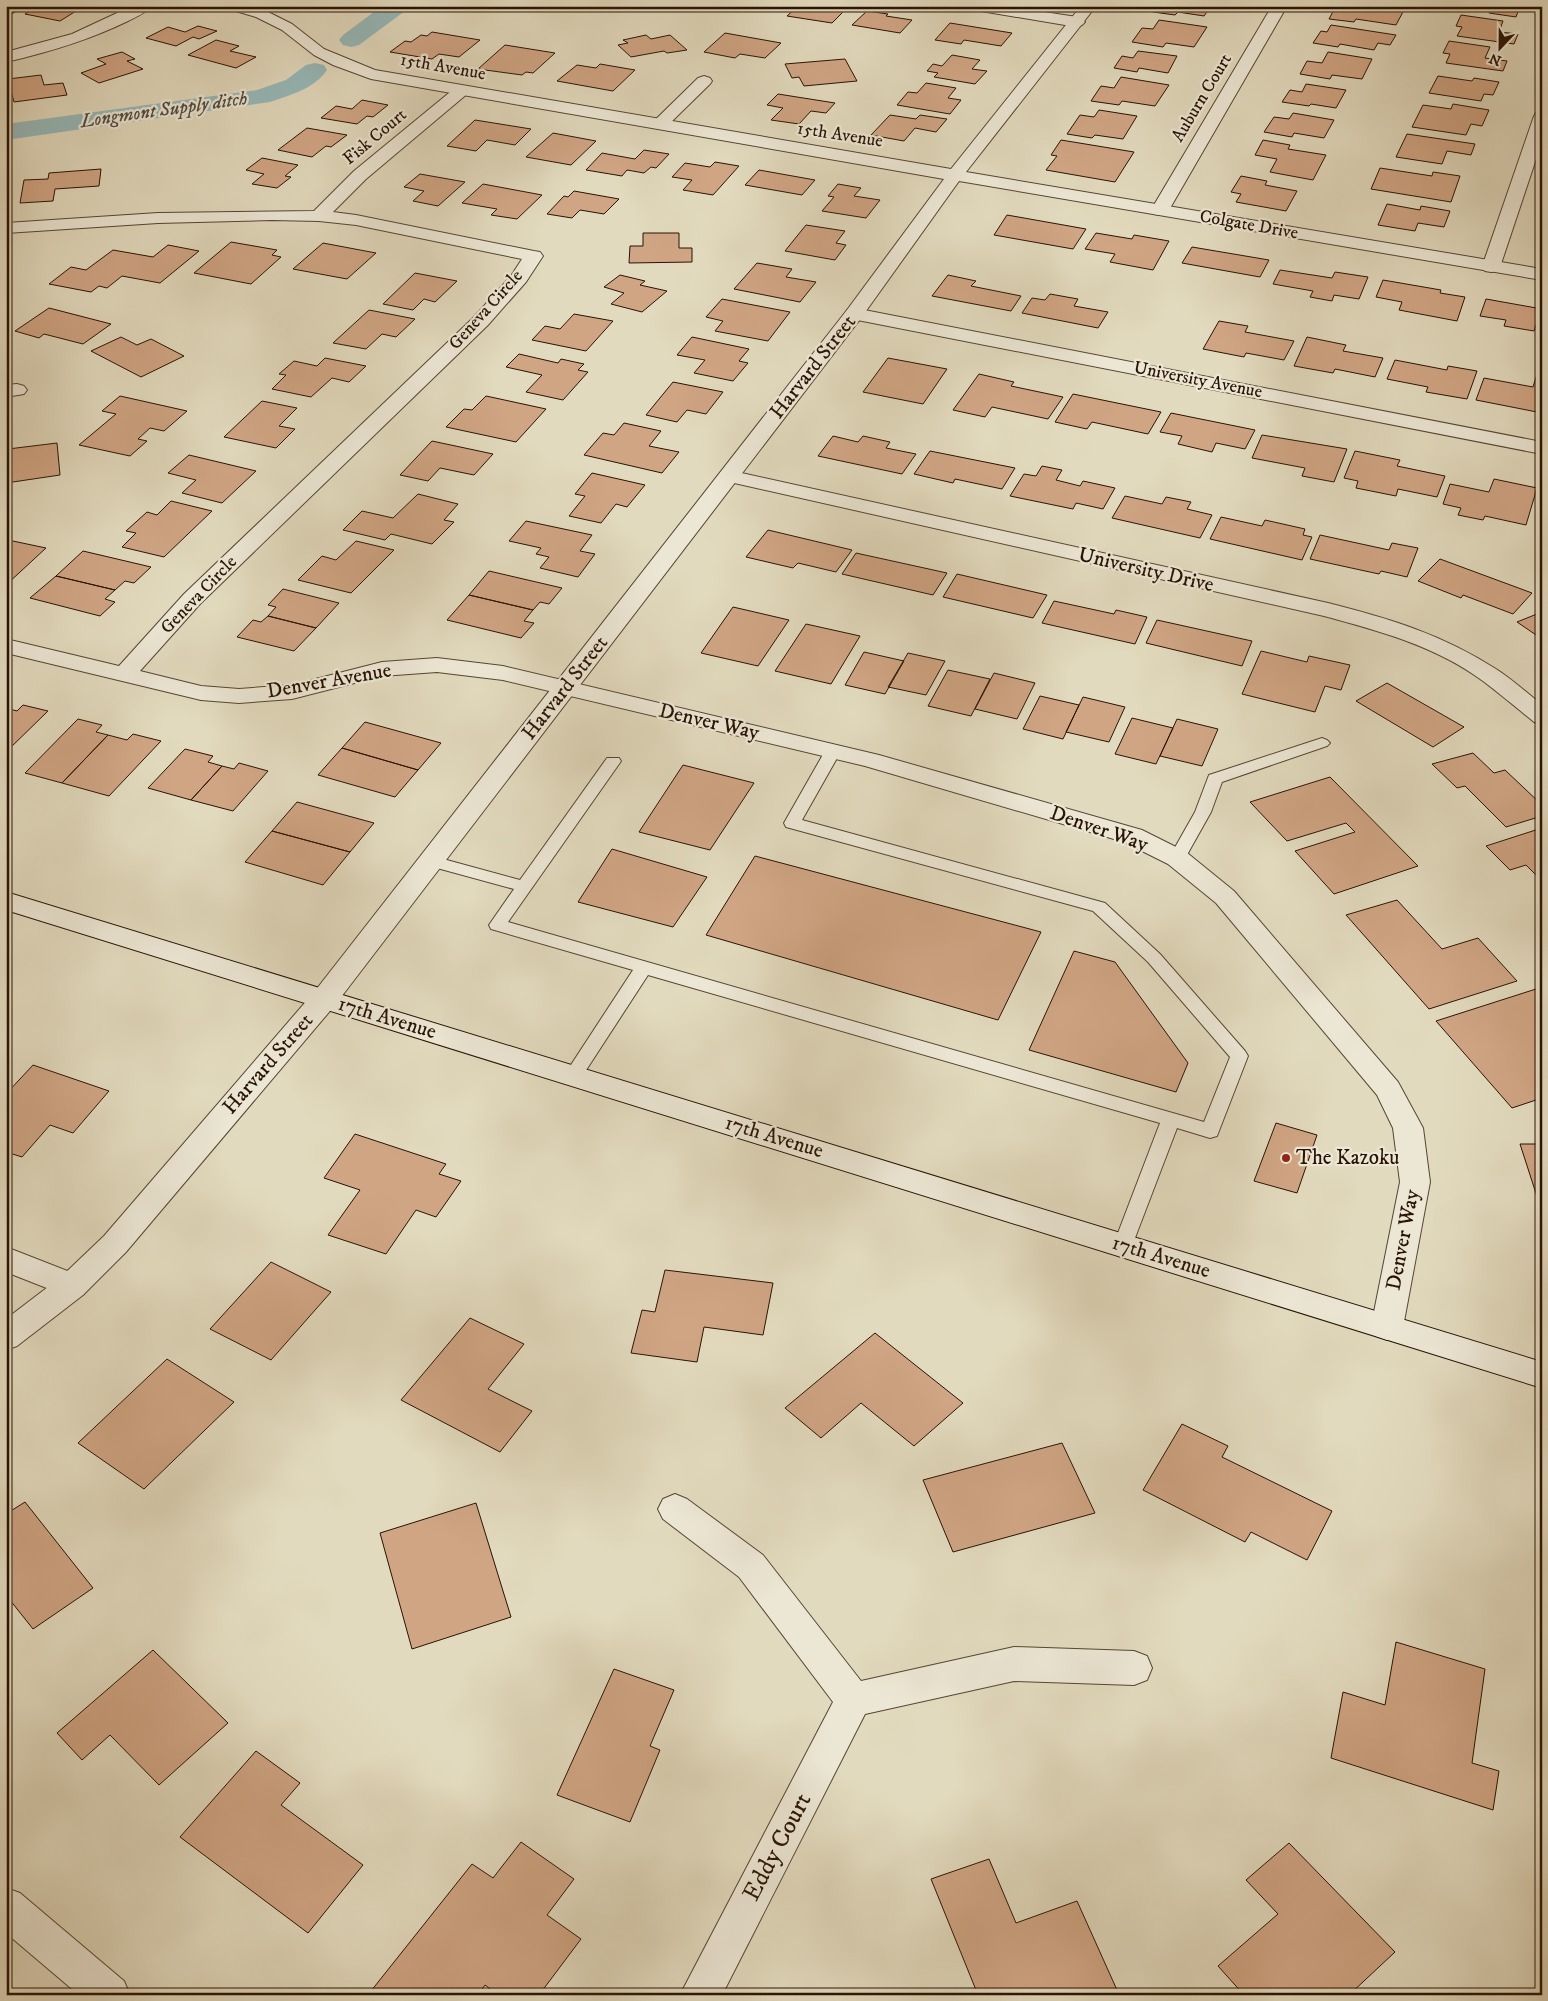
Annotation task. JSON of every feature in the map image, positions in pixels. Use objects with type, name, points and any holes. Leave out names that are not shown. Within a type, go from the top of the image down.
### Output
[{"type":"street","points":[[6,57],[74,40],[114,24],[144,6]]},
{"type":"street","name":"15th Avenue","points":[[234,6],[261,14],[287,27],[319,52],[371,74],[659,125],[956,174]]},
{"type":"street","points":[[975,6],[1083,14]]},
{"type":"street","name":"Auburn Court","points":[[1160,210],[1280,6]]},
{"type":"street","name":"Harvard Street","points":[[6,1337],[72,1286],[115,1244],[324,998],[854,314],[956,174],[1083,14]]},
{"type":"street","points":[[659,125],[704,80]]},
{"type":"street","name":"Fisk Court","points":[[319,216],[360,175],[461,91]]},
{"type":"street","points":[[1491,266],[1542,116]]},
{"type":"street","name":"Colgate Drive","points":[[956,174],[1542,275]]},
{"type":"street","name":"Geneva Circle","points":[[6,228],[272,214],[319,216],[356,220],[534,256],[519,278],[482,321],[192,599],[124,675]]},
{"type":"street","name":"University Avenue","points":[[854,314],[1542,448]]},
{"type":"street","name":"University Drive","points":[[728,476],[1318,608],[1398,629],[1446,650],[1490,675],[1542,717]]},
{"type":"street","name":"Denver Avenue","points":[[6,646],[201,693],[239,696],[292,692],[382,669],[436,665],[503,673],[564,689]]},
{"type":"street","name":"Denver Way","points":[[564,689],[870,760],[1133,836],[1177,858],[1225,897],[1388,1089],[1408,1128],[1415,1182],[1387,1327]]},
{"type":"street","name":"17th Avenue","points":[[6,901],[1542,1375]]},
{"type":"street","points":[[6,1259],[72,1286]]},
{"type":"street","points":[[676,1509],[751,1566],[853,1700],[1014,1664],[1134,1668]]},
{"type":"street","name":"Eddy Court","points":[[700,1995],[853,1700]]},
{"type":"street","points":[[6,1907],[110,1995]]},
{"type":"lane","points":[[1177,858],[1203,812],[1216,779],[1322,743]]},
{"type":"lane","points":[[613,761],[496,924],[1210,1131],[1239,1056],[1154,958],[1099,907],[792,823],[833,751]]},
{"type":"lane","points":[[432,861],[523,886]]},
{"type":"lane","points":[[573,1076],[644,967]]},
{"type":"lane","points":[[1123,1246],[1171,1119]]},
{"type":"building","points":[[6,6],[25,6],[10,15],[6,15]]},
{"type":"building","points":[[39,6],[84,6],[60,21],[25,14]]},
{"type":"building","points":[[742,6],[774,6],[769,11]]},
{"type":"building","points":[[798,6],[848,7],[832,23],[787,16]]},
{"type":"building","points":[[1157,6],[1217,6],[1215,9],[1209,9],[1204,16],[1178,12],[1175,15],[1153,12]]},
{"type":"building","points":[[1336,6],[1390,6],[1405,8],[1396,25],[1356,19],[1354,22],[1329,19]]},
{"type":"building","points":[[1468,6],[1520,6],[1516,17],[1489,13],[1490,9]]},
{"type":"building","points":[[867,11],[912,20],[900,33],[852,25]]},
{"type":"building","points":[[1461,15],[1503,21],[1499,32],[1518,34],[1514,44],[1457,36],[1462,27],[1456,26]]},
{"type":"building","points":[[1159,20],[1207,27],[1194,47],[1166,43],[1163,47],[1132,42],[1142,28],[1153,29]]},
{"type":"building","points":[[950,23],[1012,33],[1001,46],[964,40],[961,44],[935,40]]},
{"type":"building","points":[[1331,25],[1396,35],[1390,45],[1378,43],[1374,50],[1340,44],[1338,47],[1313,43],[1321,31],[1327,32]]},
{"type":"building","points":[[198,26],[217,31],[199,39],[193,37],[176,46],[146,38],[168,27],[185,32]]},
{"type":"building","points":[[432,32],[480,40],[459,57],[439,54],[432,59],[390,52],[405,41],[411,42],[421,35],[427,36]]},
{"type":"building","points":[[725,33],[781,43],[765,58],[740,54],[735,58],[704,52]]},
{"type":"building","points":[[646,35],[651,39],[670,35],[687,50],[667,53],[664,51],[631,57],[618,45],[628,43],[623,40]]},
{"type":"building","points":[[216,40],[239,46],[230,51],[256,57],[236,68],[188,55]]},
{"type":"building","points":[[1449,41],[1490,47],[1485,58],[1507,61],[1503,71],[1446,63],[1450,54],[1443,53]]},
{"type":"building","points":[[505,45],[555,53],[533,73],[526,72],[522,75],[478,69]]},
{"type":"building","points":[[1138,51],[1177,56],[1168,73],[1139,68],[1137,72],[1114,68],[1122,56],[1133,58]]},
{"type":"building","points":[[122,52],[135,59],[127,61],[143,69],[99,83],[81,73],[106,64],[97,59]]},
{"type":"building","points":[[1328,52],[1372,59],[1362,79],[1332,75],[1330,79],[1300,74],[1307,61],[1322,63]]},
{"type":"building","points":[[952,55],[980,60],[972,69],[987,71],[975,84],[934,77],[938,73],[927,71],[933,64],[942,66]]},
{"type":"building","points":[[845,59],[857,81],[804,86],[799,77],[792,78],[785,64]]},
{"type":"building","points":[[600,64],[635,70],[613,91],[557,81],[577,65],[596,68]]},
{"type":"building","points":[[41,75],[44,85],[63,83],[67,95],[14,102],[8,79]]},
{"type":"building","points":[[1438,76],[1472,81],[1474,78],[1499,82],[1493,95],[1484,94],[1481,101],[1429,93]]},
{"type":"building","points":[[1121,77],[1169,85],[1155,106],[1122,101],[1119,105],[1091,101],[1101,86],[1114,88]]},
{"type":"building","points":[[926,83],[956,88],[948,98],[961,100],[950,114],[897,105],[908,92],[917,93]]},
{"type":"building","points":[[1306,84],[1346,90],[1336,108],[1282,102],[1290,90],[1302,92]]},
{"type":"building","points":[[778,94],[835,103],[826,113],[811,111],[799,124],[771,120],[783,108],[767,105]]},
{"type":"building","points":[[362,100],[388,105],[373,117],[367,116],[357,124],[321,118],[336,106],[352,109]]},
{"type":"building","points":[[1453,104],[1489,110],[1482,126],[1471,124],[1466,135],[1412,127],[1423,105],[1451,109]]},
{"type":"building","points":[[1099,110],[1137,116],[1123,139],[1095,135],[1092,138],[1067,134],[1080,115],[1094,117]]},
{"type":"building","points":[[1293,113],[1334,120],[1324,138],[1294,133],[1292,137],[1264,132],[1274,117],[1289,119]]},
{"type":"building","points":[[890,115],[916,119],[920,115],[947,119],[936,132],[915,128],[904,141],[871,135]]},
{"type":"building","points":[[475,120],[531,129],[515,145],[487,140],[476,151],[447,146]]},
{"type":"building","points":[[307,128],[347,135],[331,147],[326,146],[312,157],[278,150]]},
{"type":"building","points":[[553,133],[596,141],[571,165],[526,157]]},
{"type":"building","points":[[1407,134],[1475,144],[1471,155],[1447,151],[1442,164],[1396,157]]},
{"type":"building","points":[[1061,140],[1134,152],[1115,182],[1046,170],[1057,156],[1051,155]]},
{"type":"building","points":[[1263,140],[1290,145],[1288,149],[1326,155],[1313,180],[1270,172],[1277,159],[1255,155]]},
{"type":"building","points":[[644,150],[669,154],[656,168],[651,167],[644,173],[627,170],[622,176],[586,170],[602,153],[635,159]]},
{"type":"building","points":[[262,158],[298,165],[285,176],[291,177],[277,188],[252,184],[264,174],[246,170]]},
{"type":"building","points":[[715,162],[739,166],[713,195],[683,190],[692,180],[672,177],[685,163],[710,167]]},
{"type":"building","points":[[1380,168],[1432,176],[1433,172],[1460,176],[1451,202],[1371,189]]},
{"type":"building","points":[[101,169],[99,186],[55,189],[53,201],[20,203],[24,180],[48,179],[49,173]]},
{"type":"building","points":[[759,170],[815,180],[802,195],[745,185]]},
{"type":"building","points":[[420,174],[465,182],[438,206],[413,201],[424,191],[404,187]]},
{"type":"building","points":[[1241,176],[1267,181],[1265,185],[1297,191],[1286,211],[1236,202],[1241,194],[1231,192]]},
{"type":"building","points":[[483,184],[542,195],[517,219],[491,215],[497,209],[462,203]]},
{"type":"building","points":[[838,184],[861,188],[854,196],[880,200],[866,218],[822,211],[834,197],[828,196]]},
{"type":"building","points":[[574,191],[619,199],[604,214],[580,210],[572,218],[547,214],[564,196],[568,197]]},
{"type":"building","points":[[1387,204],[1420,210],[1421,206],[1450,211],[1444,227],[1418,223],[1415,231],[1378,225]]},
{"type":"building","points":[[1007,215],[1086,229],[1073,249],[994,235]]},
{"type":"building","points":[[806,225],[845,231],[836,243],[846,245],[835,260],[785,251]]},
{"type":"building","points":[[643,233],[679,233],[679,248],[692,248],[692,262],[629,263],[630,246],[643,246]]},
{"type":"building","points":[[1096,233],[1132,239],[1134,235],[1169,241],[1153,270],[1110,262],[1115,254],[1085,249]]},
{"type":"building","points":[[231,242],[277,250],[272,255],[281,257],[251,284],[194,273]]},
{"type":"building","points":[[323,243],[376,253],[347,279],[293,269]]},
{"type":"building","points":[[168,245],[199,251],[160,283],[122,276],[107,288],[99,286],[91,292],[49,284],[71,267],[86,270],[113,250],[153,257]]},
{"type":"building","points":[[1192,247],[1269,260],[1260,277],[1182,263]]},
{"type":"building","points":[[757,263],[792,269],[786,277],[816,282],[800,302],[734,289]]},
{"type":"building","points":[[1280,270],[1332,278],[1335,272],[1368,277],[1359,299],[1334,295],[1332,301],[1310,297],[1313,291],[1273,284]]},
{"type":"building","points":[[415,273],[457,281],[435,302],[424,299],[413,310],[383,304]]},
{"type":"building","points":[[620,275],[645,281],[640,285],[667,291],[642,312],[611,304],[624,293],[604,287]]},
{"type":"building","points":[[948,275],[976,281],[971,286],[1021,296],[1011,311],[932,296]]},
{"type":"building","points":[[1383,280],[1441,290],[1440,293],[1465,297],[1457,321],[1399,310],[1402,302],[1376,297]]},
{"type":"building","points":[[1050,294],[1078,299],[1074,306],[1108,312],[1098,328],[1022,313],[1032,298],[1045,300]]},
{"type":"building","points":[[722,299],[790,312],[768,341],[715,331],[723,321],[706,317]]},
{"type":"building","points":[[1486,299],[1542,309],[1542,326],[1536,325],[1534,331],[1504,326],[1506,320],[1480,316]]},
{"type":"building","points":[[49,308],[111,324],[83,344],[44,334],[39,338],[15,331]]},
{"type":"building","points":[[369,310],[415,319],[396,337],[382,334],[366,349],[333,343]]},
{"type":"building","points":[[574,314],[613,321],[586,351],[532,340],[545,326],[560,329]]},
{"type":"building","points":[[1219,321],[1248,326],[1245,332],[1294,341],[1284,360],[1246,353],[1244,357],[1203,349]]},
{"type":"building","points":[[121,337],[137,345],[151,339],[184,356],[141,377],[91,351]]},
{"type":"building","points":[[692,337],[749,349],[739,361],[748,363],[733,381],[694,373],[705,360],[677,355]]},
{"type":"building","points":[[1307,337],[1346,345],[1343,351],[1383,358],[1375,377],[1335,369],[1333,373],[1294,366]]},
{"type":"building","points":[[519,354],[558,363],[561,359],[584,364],[578,370],[588,372],[563,400],[526,392],[542,375],[506,367]]},
{"type":"building","points":[[325,358],[366,366],[349,382],[332,378],[311,397],[272,389],[286,375],[279,374],[294,361],[317,366]]},
{"type":"building","points":[[888,358],[947,369],[923,404],[863,392]]},
{"type":"building","points":[[1395,360],[1447,370],[1448,366],[1477,371],[1467,399],[1426,392],[1428,387],[1387,379]]},
{"type":"building","points":[[979,374],[1014,382],[1011,386],[1063,397],[1048,419],[992,407],[985,417],[953,410]]},
{"type":"building","points":[[1536,377],[1542,379],[1542,413],[1476,400],[1484,378],[1533,387]]},
{"type":"building","points":[[673,382],[723,392],[706,414],[687,410],[677,422],[646,415]]},
{"type":"building","points":[[1073,394],[1161,412],[1148,434],[1092,422],[1087,429],[1055,422]]},
{"type":"building","points":[[120,396],[187,411],[164,431],[150,428],[138,439],[147,441],[130,456],[79,445],[116,414],[102,411]]},
{"type":"building","points":[[486,396],[546,409],[516,442],[446,427],[464,409],[472,410]]},
{"type":"building","points":[[262,401],[297,408],[279,426],[295,429],[276,448],[224,437]]},
{"type":"building","points":[[1171,413],[1255,430],[1245,449],[1216,443],[1212,452],[1178,444],[1182,436],[1160,432]]},
{"type":"building","points":[[624,423],[661,431],[649,446],[679,452],[662,473],[584,455],[603,433],[614,435]]},
{"type":"building","points":[[1262,435],[1347,449],[1334,482],[1302,476],[1305,468],[1252,458]]},
{"type":"building","points":[[833,436],[858,442],[863,436],[890,442],[886,448],[916,454],[902,474],[818,456]]},
{"type":"building","points":[[432,441],[493,454],[474,475],[440,468],[428,481],[400,475]]},
{"type":"building","points":[[57,443],[60,475],[6,483],[8,449]]},
{"type":"building","points":[[930,451],[1015,468],[1002,489],[955,479],[953,483],[914,474]]},
{"type":"building","points":[[1355,451],[1400,460],[1397,466],[1445,476],[1437,497],[1398,489],[1396,496],[1356,488],[1358,481],[1344,478]]},
{"type":"building","points":[[189,455],[256,471],[222,503],[182,493],[196,480],[168,473]]},
{"type":"building","points":[[1042,466],[1062,470],[1056,480],[1080,486],[1083,481],[1115,488],[1103,509],[1076,503],[1073,509],[1010,496],[1024,474],[1036,476]]},
{"type":"building","points":[[592,473],[645,485],[627,507],[616,504],[601,523],[569,516],[585,496],[575,494]]},
{"type":"building","points":[[1494,479],[1537,488],[1526,525],[1485,516],[1483,520],[1458,515],[1461,508],[1443,504],[1450,484],[1489,492]]},
{"type":"building","points":[[418,494],[458,504],[444,520],[454,522],[432,544],[391,534],[385,540],[343,530],[362,511],[393,518]]},
{"type":"building","points":[[1125,496],[1162,504],[1166,497],[1191,502],[1187,509],[1212,515],[1200,538],[1112,518]]},
{"type":"building","points":[[171,501],[212,511],[164,557],[122,547],[136,533],[126,531],[147,512],[157,515]]},
{"type":"building","points":[[1221,517],[1262,526],[1265,520],[1305,529],[1303,535],[1312,537],[1302,560],[1210,539]]},
{"type":"building","points":[[526,521],[592,535],[580,551],[595,554],[578,577],[540,568],[549,557],[536,554],[541,548],[509,541]]},
{"type":"building","points":[[768,530],[852,550],[836,572],[798,563],[793,568],[746,557]]},
{"type":"building","points":[[1320,535],[1389,550],[1392,543],[1418,548],[1407,577],[1381,571],[1379,574],[1310,559]]},
{"type":"building","points":[[8,540],[46,548],[6,585],[6,542]]},
{"type":"building","points":[[356,541],[394,550],[351,593],[298,580],[322,556],[336,560]]},
{"type":"building","points":[[83,551],[151,567],[134,583],[125,581],[115,590],[56,576]]},
{"type":"building","points":[[856,553],[947,573],[933,595],[842,574]]},
{"type":"building","points":[[1440,559],[1532,593],[1513,614],[1463,595],[1461,598],[1418,581]]},
{"type":"building","points":[[489,571],[562,588],[549,604],[540,602],[533,610],[469,595]]},
{"type":"building","points":[[957,574],[1047,595],[1033,618],[943,597]]},
{"type":"building","points":[[56,576],[115,590],[105,599],[115,602],[100,616],[30,598]]},
{"type":"building","points":[[283,589],[339,603],[316,628],[268,616],[276,607],[268,605]]},
{"type":"building","points":[[469,595],[533,610],[524,621],[534,623],[521,638],[447,620]]},
{"type":"building","points":[[1054,601],[1114,614],[1116,610],[1147,617],[1135,644],[1042,623]]},
{"type":"building","points":[[733,607],[789,620],[758,666],[701,653]]},
{"type":"building","points":[[1542,612],[1542,639],[1517,622]]},
{"type":"building","points":[[268,616],[316,628],[294,651],[237,637],[253,620],[261,622]]},
{"type":"building","points":[[1157,620],[1252,641],[1242,666],[1146,643]]},
{"type":"building","points":[[806,624],[860,636],[831,684],[775,671]]},
{"type":"building","points":[[1261,651],[1307,662],[1309,656],[1350,665],[1341,690],[1325,686],[1315,712],[1242,694]]},
{"type":"building","points":[[864,652],[904,661],[885,694],[845,685]]},
{"type":"building","points":[[908,653],[945,661],[926,695],[888,687]]},
{"type":"building","points":[[948,670],[990,679],[971,716],[928,706]]},
{"type":"building","points":[[994,673],[1035,683],[1017,719],[975,709]]},
{"type":"building","points":[[1387,683],[1464,727],[1433,747],[1356,701]]},
{"type":"building","points":[[1040,696],[1079,705],[1063,739],[1023,729]]},
{"type":"building","points":[[1083,697],[1125,707],[1109,742],[1066,732]]},
{"type":"building","points":[[23,705],[48,711],[6,752],[6,708],[17,711]]},
{"type":"building","points":[[1132,718],[1173,728],[1156,764],[1115,754]]},
{"type":"building","points":[[78,719],[102,725],[96,732],[108,735],[62,783],[25,773]]},
{"type":"building","points":[[1177,719],[1218,729],[1202,766],[1160,756]]},
{"type":"building","points":[[365,722],[441,743],[418,770],[342,748]]},
{"type":"building","points":[[133,734],[161,741],[109,796],[62,783],[108,735],[127,740]]},
{"type":"building","points":[[342,748],[418,770],[395,797],[318,775]]},
{"type":"building","points":[[185,749],[213,756],[208,762],[222,766],[191,800],[148,788]]},
{"type":"building","points":[[1473,753],[1494,773],[1505,770],[1542,805],[1542,816],[1506,827],[1465,786],[1457,788],[1432,764]]},
{"type":"building","points":[[239,763],[268,771],[233,811],[191,800],[222,766],[234,769]]},
{"type":"building","points":[[683,765],[754,783],[710,850],[639,832]]},
{"type":"building","points":[[1330,777],[1418,866],[1334,894],[1295,851],[1355,832],[1346,823],[1287,841],[1250,802]]},
{"type":"building","points":[[297,802],[374,823],[350,852],[272,831]]},
{"type":"building","points":[[1542,828],[1542,881],[1526,865],[1510,870],[1486,846]]},
{"type":"building","points":[[272,831],[350,852],[323,885],[245,862]]},
{"type":"building","points":[[612,849],[707,877],[673,927],[578,902]]},
{"type":"building","points":[[755,856],[1041,932],[998,1020],[706,935]]},
{"type":"building","points":[[1397,900],[1442,949],[1478,938],[1517,981],[1429,1009],[1346,915]]},
{"type":"building","points":[[1074,951],[1115,962],[1188,1063],[1176,1092],[1029,1050]]},
{"type":"building","points":[[1536,989],[1542,995],[1542,1098],[1512,1108],[1436,1021]]},
{"type":"building","points":[[33,1065],[109,1091],[73,1133],[50,1125],[22,1157],[6,1152],[6,1094]]},
{"type":"building","name":"The Kazoku","points":[[1276,1123],[1317,1135],[1297,1193],[1254,1181]]},
{"type":"building","points":[[355,1134],[446,1164],[439,1174],[461,1181],[436,1217],[416,1210],[386,1254],[328,1235],[360,1190],[324,1178]]},
{"type":"building","points":[[1520,1144],[1542,1144],[1542,1212]]},
{"type":"building","points":[[271,1262],[331,1292],[271,1360],[210,1329]]},
{"type":"building","points":[[665,1270],[773,1283],[763,1335],[704,1327],[697,1362],[631,1353],[642,1310],[655,1312]]},
{"type":"building","points":[[470,1318],[524,1344],[488,1389],[532,1411],[500,1452],[401,1400]]},
{"type":"building","points":[[875,1333],[963,1403],[914,1446],[861,1403],[821,1438],[785,1408]]},
{"type":"building","points":[[167,1359],[234,1402],[144,1489],[78,1443]]},
{"type":"building","points":[[1182,1424],[1228,1446],[1222,1457],[1332,1511],[1307,1560],[1251,1532],[1245,1542],[1143,1490]]},
{"type":"building","points":[[1062,1443],[1095,1513],[953,1552],[923,1480]]},
{"type":"building","points":[[25,1502],[93,1588],[33,1629],[6,1595],[6,1514]]},
{"type":"building","points":[[476,1503],[511,1617],[412,1649],[380,1533]]},
{"type":"building","points":[[1396,1642],[1485,1669],[1472,1763],[1499,1771],[1493,1810],[1331,1758],[1343,1692],[1385,1705]]},
{"type":"building","points":[[153,1650],[228,1723],[159,1785],[110,1735],[82,1760],[57,1733]]},
{"type":"building","points":[[614,1669],[674,1690],[650,1746],[660,1750],[630,1822],[557,1795]]},
{"type":"building","points":[[256,1751],[300,1783],[281,1805],[363,1865],[308,1933],[180,1837]]},
{"type":"building","points":[[521,1842],[574,1879],[547,1915],[581,1939],[539,1995],[498,1995],[485,1985],[478,1995],[376,1995],[371,1991],[472,1864],[493,1878]]},
{"type":"building","points":[[1289,1843],[1395,1952],[1349,1995],[1244,1995],[1218,1966],[1278,1914],[1246,1880]]},
{"type":"building","points":[[989,1859],[1016,1923],[1077,1901],[1117,1990],[1104,1995],[978,1995],[931,1879]]},
{"type":"waterway","name":"Longmont Supply ditch","points":[[351,40],[397,6]]},
{"type":"waterway","name":"Longmont Supply ditch","points":[[6,132],[261,97],[295,85],[315,70]]},
{"type":"place","name":"The Kazoku","points":[[1286,1158]]}]
